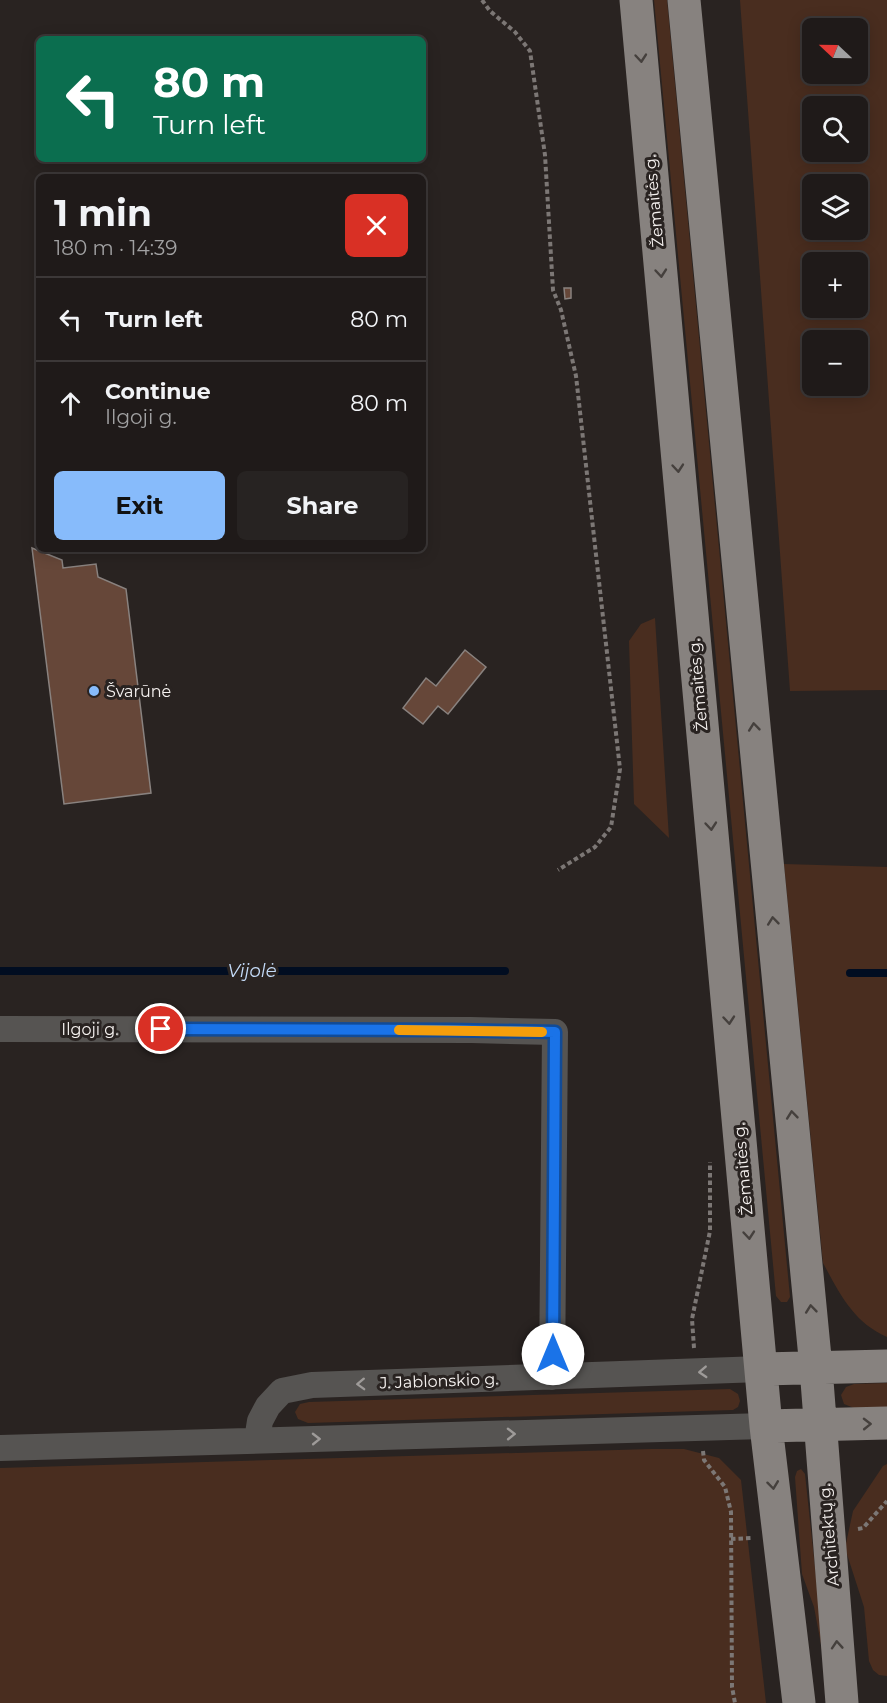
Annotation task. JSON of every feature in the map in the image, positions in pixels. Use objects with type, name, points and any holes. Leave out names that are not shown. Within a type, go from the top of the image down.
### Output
[{"type":"main road","name":"Žemaitės g.","points":[[636,0],[761,1369]]},
{"type":"main road","points":[[684,0],[816,1368]]},
{"type":"main road","points":[[799,1703],[761,1369],[887,1366]]},
{"type":"main road","name":"Architektų g.","points":[[816,1368],[842,1703]]},
{"type":"main road","points":[[766,1426],[887,1423]]},
{"type":"street","name":"Ilgoji g.","points":[[0,1029],[555,1032],[552,1377]]},
{"type":"street","name":"J. Jablonskio g.","points":[[257,1440],[261,1421],[268,1406],[282,1391],[312,1385],[761,1369]]},
{"type":"street","points":[[0,1448],[766,1426]]},
{"type":"path","points":[[482,0],[490,11],[515,32],[530,51],[545,155],[553,290],[561,310],[576,376],[620,769],[611,827],[595,847],[558,870]]},
{"type":"path","points":[[696,1372],[692,1319],[710,1231],[710,1156]]},
{"type":"path","points":[[700,1429],[704,1460],[725,1487],[731,1512],[732,1687],[735,1703]]},
{"type":"shaded area","points":[[654,0],[667,0],[790,1297],[787,1302],[781,1302],[776,1296]]},
{"type":"shaded area","points":[[740,0],[887,0],[887,690],[790,691]]},
{"type":"shaded area","points":[[655,618],[669,838],[634,804],[629,641],[641,624]]},
{"type":"shaded area","points":[[784,864],[887,867],[887,1337],[875,1331],[856,1315],[823,1263]]},
{"type":"shaded area","points":[[887,1383],[887,1407],[854,1408],[844,1404],[841,1395],[846,1387],[854,1384]]},
{"type":"shaded area","points":[[730,1389],[738,1394],[740,1401],[738,1407],[733,1410],[308,1423],[298,1419],[295,1412],[300,1404],[309,1402]]},
{"type":"shaded area","points":[[684,1449],[719,1458],[741,1480],[766,1703],[0,1703],[0,1468]]},
{"type":"shaded area","points":[[887,1464],[887,1676],[879,1675],[873,1670],[869,1661],[864,1607],[845,1548],[853,1511],[883,1466]]},
{"type":"shaded area","points":[[801,1469],[805,1474],[826,1671],[814,1607],[802,1574],[795,1477],[797,1471]]},
{"type":"building","points":[[564,288],[571,288],[571,298],[565,299]]},
{"type":"building","name":"Švarūnė","points":[[32,548],[36,552],[62,560],[63,568],[96,564],[98,577],[126,589],[151,793],[64,804]]},
{"type":"building","points":[[465,650],[486,667],[448,714],[438,706],[423,724],[403,708],[426,678],[436,686]]},
{"type":"waterway","name":"Vijolė","points":[[0,971],[505,971]]},
{"type":"waterway","name":"Vijolė","points":[[850,973],[887,973]]},
{"type":"slow traffic","points":[[399,1030],[542,1032]]},
{"type":"place","name":"Švarūnė","points":[[94,691]]},
{"type":"route","points":[[161,1029],[555,1032],[553,1354]]}]
